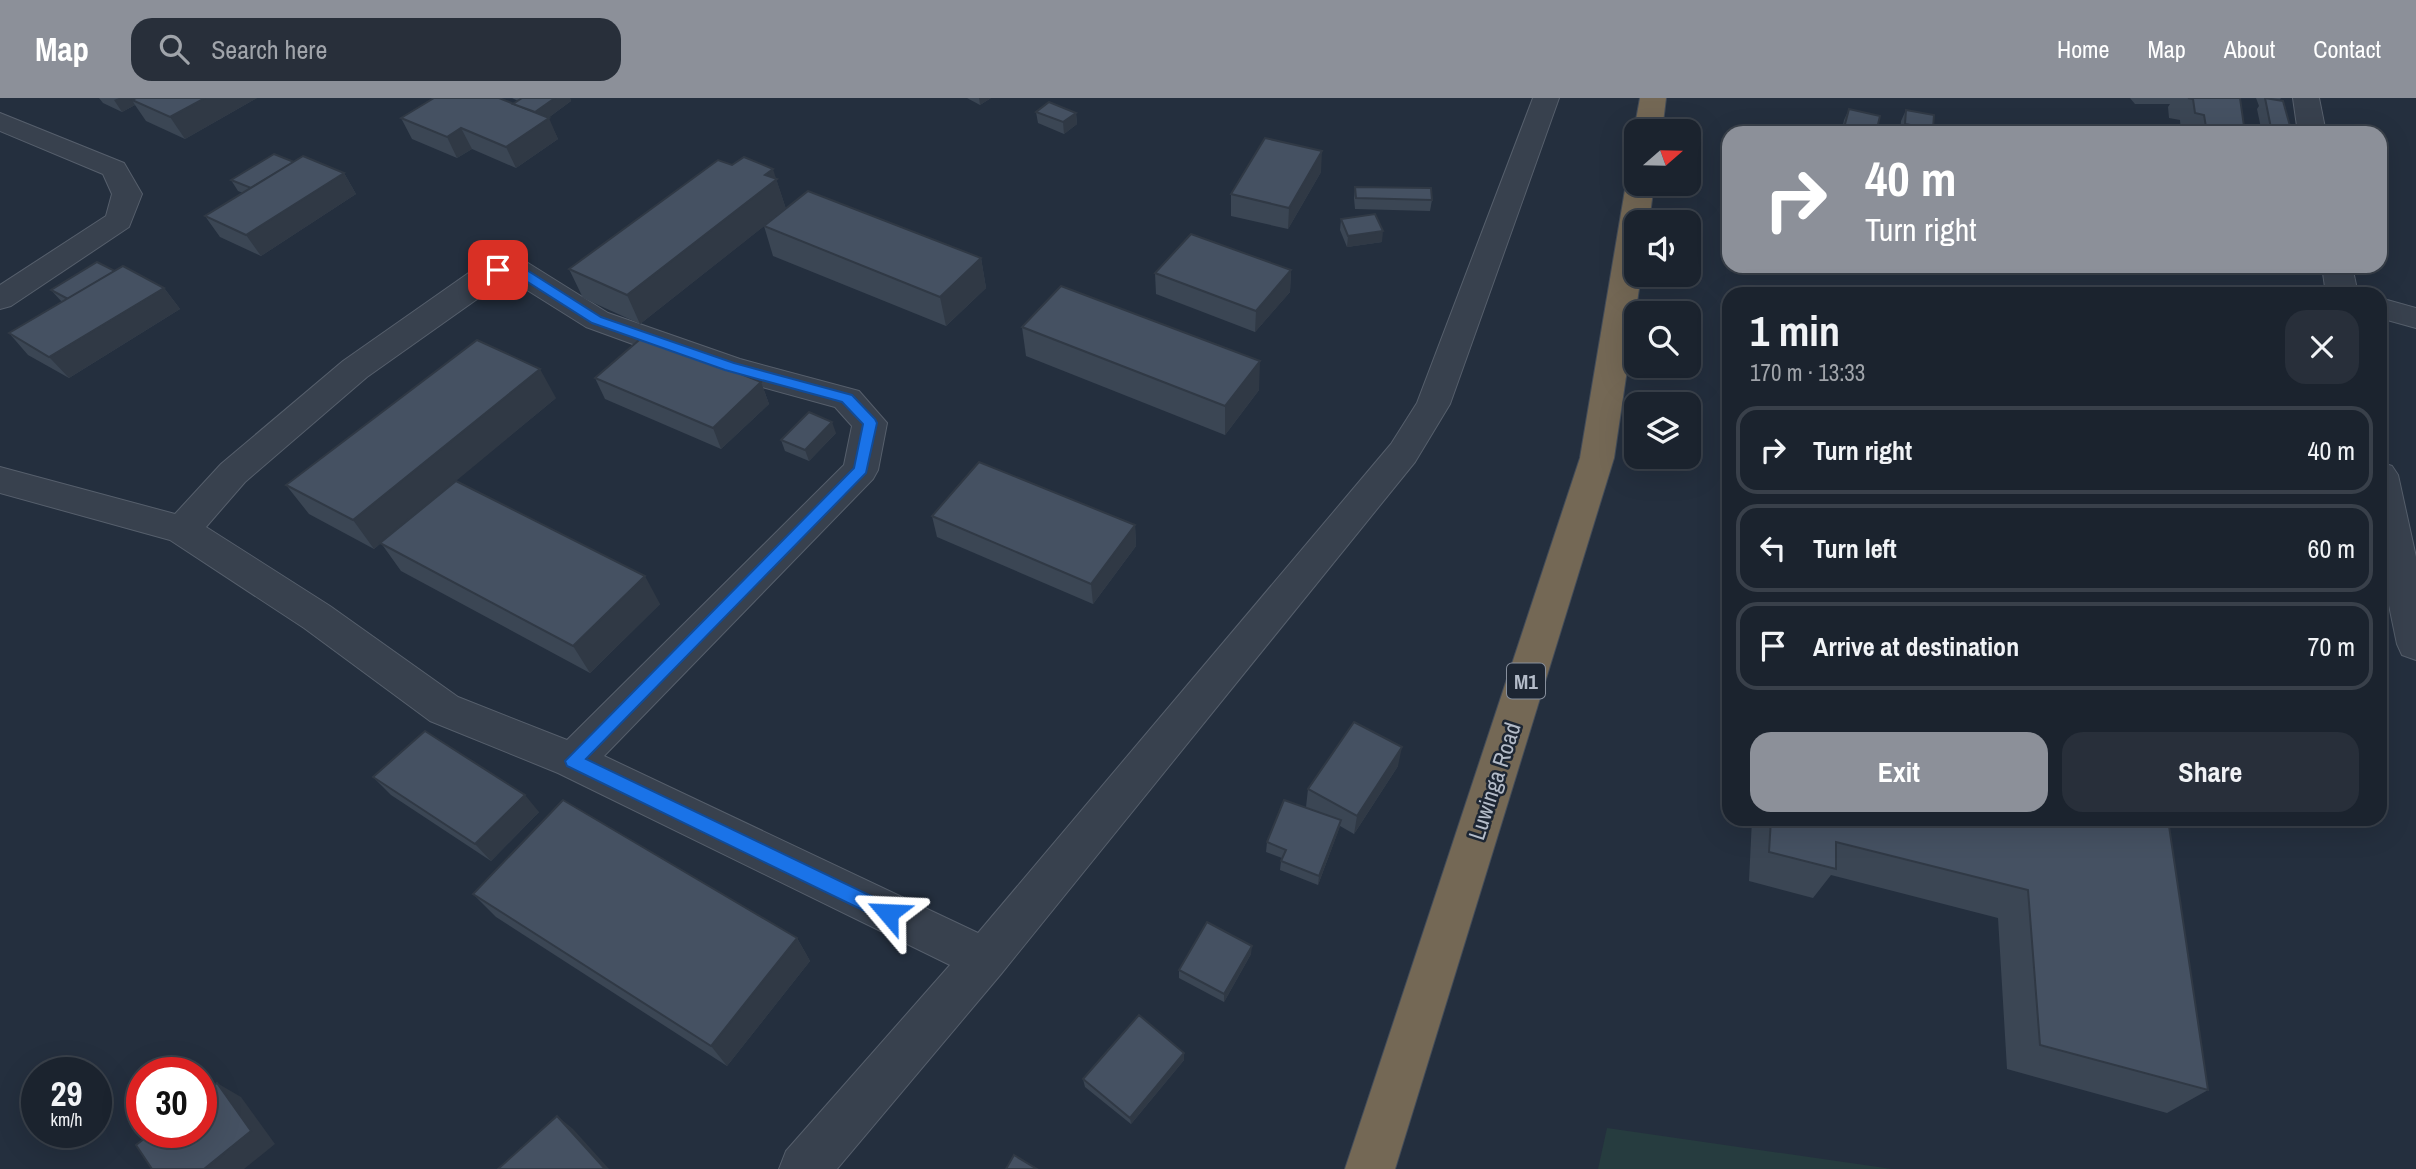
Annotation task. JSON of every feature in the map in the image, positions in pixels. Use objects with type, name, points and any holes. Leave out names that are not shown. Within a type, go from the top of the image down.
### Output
[{"type":"highway","points":[[1650,119],[1653,98]]},
{"type":"highway","name":"Luwinga Road","points":[[1370,1169],[1597,458],[1638,196]]},
{"type":"street","points":[[804,1169],[985,959],[1403,453],[1433,404],[1546,98]]},
{"type":"street","points":[[2306,98],[2311,126]]},
{"type":"street","points":[[0,121],[114,169],[127,194],[119,220],[0,299]]},
{"type":"street","points":[[182,530],[233,473],[355,369],[481,279],[498,270],[517,270],[597,320],[730,366],[847,399],[870,423],[861,470],[573,761]]},
{"type":"street","points":[[2387,311],[2416,318]]},
{"type":"street","points":[[0,480],[182,530],[317,617],[444,709],[573,761],[985,959]]},
{"type":"street","points":[[2387,508],[2416,644]]},
{"type":"green space","points":[[1607,1128],[1892,1169],[1598,1169]]},
{"type":"building","points":[[205,98],[170,117],[132,100]]},
{"type":"building","points":[[434,98],[499,98],[549,118],[506,147],[461,128],[447,137],[401,118]]},
{"type":"building","points":[[522,98],[555,98],[535,112],[513,104]]},
{"type":"building","points":[[2188,98],[2240,98],[2244,126],[2206,126],[2204,115],[2195,113],[2193,99]]},
{"type":"building","points":[[2265,98],[2283,101],[2290,126],[2271,126]]},
{"type":"building","points":[[1049,102],[1076,113],[1063,122],[1036,112]]},
{"type":"building","points":[[1849,109],[1880,116],[1878,126],[1845,126]]},
{"type":"building","points":[[1906,110],[1934,115],[1933,126],[1905,124]]},
{"type":"building","points":[[1265,138],[1322,151],[1289,208],[1231,194]]},
{"type":"building","points":[[274,154],[294,162],[251,188],[231,180]]},
{"type":"building","points":[[303,156],[344,173],[246,235],[205,216]]},
{"type":"building","points":[[744,157],[773,169],[765,175],[777,179],[627,295],[569,269],[718,160],[732,165]]},
{"type":"building","points":[[1355,187],[1431,188],[1432,200],[1356,198]]},
{"type":"building","points":[[808,191],[981,258],[940,297],[764,226]]},
{"type":"building","points":[[1375,214],[1383,231],[1348,236],[1341,219]]},
{"type":"building","points":[[1191,234],[1291,270],[1256,311],[1155,273]]},
{"type":"building","points":[[97,262],[115,271],[68,299],[51,290]]},
{"type":"building","points":[[123,266],[164,288],[49,357],[9,333]]},
{"type":"building","points":[[1061,286],[1260,361],[1225,406],[1022,327]]},
{"type":"building","points":[[645,335],[761,382],[713,428],[595,378]]},
{"type":"building","points":[[477,340],[540,369],[353,520],[286,485]]},
{"type":"building","points":[[809,412],[832,422],[805,450],[781,440]]},
{"type":"building","points":[[979,462],[1135,525],[1091,584],[932,516]]},
{"type":"building","points":[[456,481],[645,576],[573,646],[380,543]]},
{"type":"building","points":[[1354,722],[1402,747],[1357,816],[1308,789]]},
{"type":"building","points":[[425,731],[525,795],[475,844],[373,777]]},
{"type":"building","points":[[563,800],[797,938],[711,1046],[473,894]]},
{"type":"building","points":[[1284,800],[1341,820],[1319,876],[1281,861],[1286,850],[1267,842]]},
{"type":"building","points":[[1771,826],[2169,826],[2208,1090],[2040,1045],[2028,890],[1836,842],[1836,869],[1769,852]]},
{"type":"building","points":[[1207,922],[1252,946],[1224,994],[1179,970]]},
{"type":"building","points":[[1139,1015],[1184,1053],[1130,1118],[1083,1079]]},
{"type":"building","points":[[217,1083],[251,1131],[204,1169],[152,1169],[138,1148],[217,1148]]},
{"type":"building","points":[[557,1116],[605,1169],[498,1169]]},
{"type":"building","points":[[1014,1155],[1037,1169],[1006,1169]]},
{"type":"route","points":[[498,270],[517,270],[597,320],[730,366],[847,399],[870,423],[861,470],[573,761],[888,913]]}]
